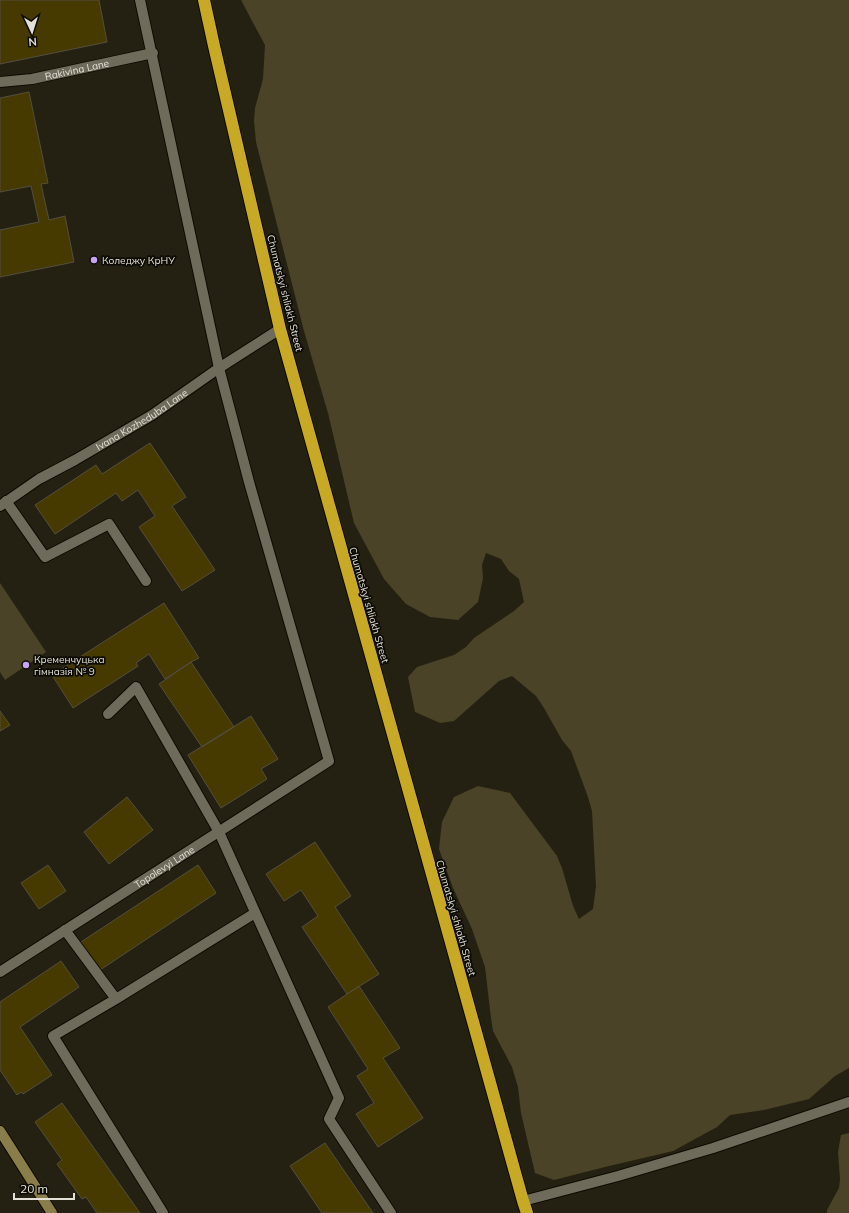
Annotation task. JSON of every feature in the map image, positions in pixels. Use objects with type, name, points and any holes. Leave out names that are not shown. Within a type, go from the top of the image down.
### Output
[{"type":"highway","name":"Chumatskyi shliakh Street","points":[[204,0],[280,329],[522,1201],[527,1213]]},
{"type":"main road","points":[[0,1131],[52,1213]]},
{"type":"street","points":[[140,0],[153,53],[219,368]]},
{"type":"street","name":"Rakivina Lane","points":[[0,82],[32,78],[153,53]]},
{"type":"street","name":"Ivana Kozheduba Lane","points":[[3,503],[39,479],[75,460],[152,415],[219,368],[280,329]]},
{"type":"street","name":"Topolevyi Lane","points":[[0,972],[329,762],[249,482],[219,368]]},
{"type":"street","points":[[3,503],[45,557],[109,524],[146,581]]},
{"type":"street","points":[[108,714],[136,687],[219,832],[339,1098],[329,1118],[391,1213]]},
{"type":"street","points":[[163,1213],[53,1036],[255,914]]},
{"type":"street","points":[[65,930],[116,999]]},
{"type":"street","points":[[522,1201],[618,1176],[713,1148],[849,1102]]},
{"type":"shaded area","points":[[241,0],[849,0],[849,1068],[835,1076],[809,1099],[764,1110],[730,1115],[717,1127],[673,1151],[554,1180],[535,1173],[521,1113],[518,1087],[512,1067],[493,1031],[485,967],[472,929],[453,888],[439,849],[442,822],[454,797],[478,786],[510,793],[557,856],[573,906],[579,919],[593,909],[596,886],[592,811],[571,751],[562,740],[536,696],[512,676],[499,681],[454,721],[440,723],[415,712],[408,677],[417,667],[454,655],[466,647],[474,638],[514,611],[524,602],[519,579],[509,571],[501,559],[486,553],[482,565],[483,578],[478,602],[458,620],[430,617],[406,604],[384,579],[354,523],[328,413],[304,331],[256,142],[254,121],[255,108],[263,79],[265,45]]},
{"type":"shaded area","points":[[0,583],[46,652],[5,680],[0,672]]},
{"type":"shaded area","points":[[849,1133],[849,1213],[827,1213],[827,1210],[839,1188],[840,1179],[838,1152],[841,1135]]},
{"type":"building","points":[[0,0],[99,0],[107,42],[0,64]]},
{"type":"building","points":[[29,92],[48,183],[41,184],[49,220],[65,216],[74,262],[0,277],[0,230],[39,222],[31,186],[0,192],[0,98]]},
{"type":"building","points":[[150,443],[186,497],[172,506],[215,570],[182,591],[139,527],[155,516],[138,490],[122,501],[116,493],[55,534],[35,505],[96,465],[102,474]]},
{"type":"building","points":[[164,603],[199,658],[165,679],[149,654],[136,663],[138,666],[73,708],[52,675]]},
{"type":"building","points":[[191,662],[234,727],[202,747],[159,684]]},
{"type":"building","points":[[0,711],[10,725],[0,731]]},
{"type":"building","points":[[251,716],[278,759],[261,769],[267,779],[221,808],[188,755]]},
{"type":"building","points":[[127,797],[153,830],[109,864],[84,832]]},
{"type":"building","points":[[315,842],[351,896],[335,907],[379,974],[347,994],[302,927],[318,916],[301,890],[284,901],[266,874]]},
{"type":"building","points":[[48,865],[66,891],[39,909],[21,883]]},
{"type":"building","points":[[198,865],[216,893],[100,970],[81,942]]},
{"type":"building","points":[[61,961],[79,987],[20,1027],[52,1075],[23,1094],[21,1092],[17,1095],[0,1070],[0,1002]]},
{"type":"building","points":[[359,986],[400,1048],[383,1058],[423,1118],[378,1147],[356,1114],[374,1103],[357,1076],[368,1069],[328,1007]]},
{"type":"building","points":[[62,1103],[140,1213],[97,1213],[86,1197],[82,1199],[57,1164],[62,1160],[35,1122]]},
{"type":"building","points":[[325,1143],[373,1213],[322,1213],[290,1166]]},
{"type":"place","name":"Коледжу КрНУ","points":[[94,260]]},
{"type":"place","name":"Кременчуцька гімназія № 9","points":[[26,665]]}]
